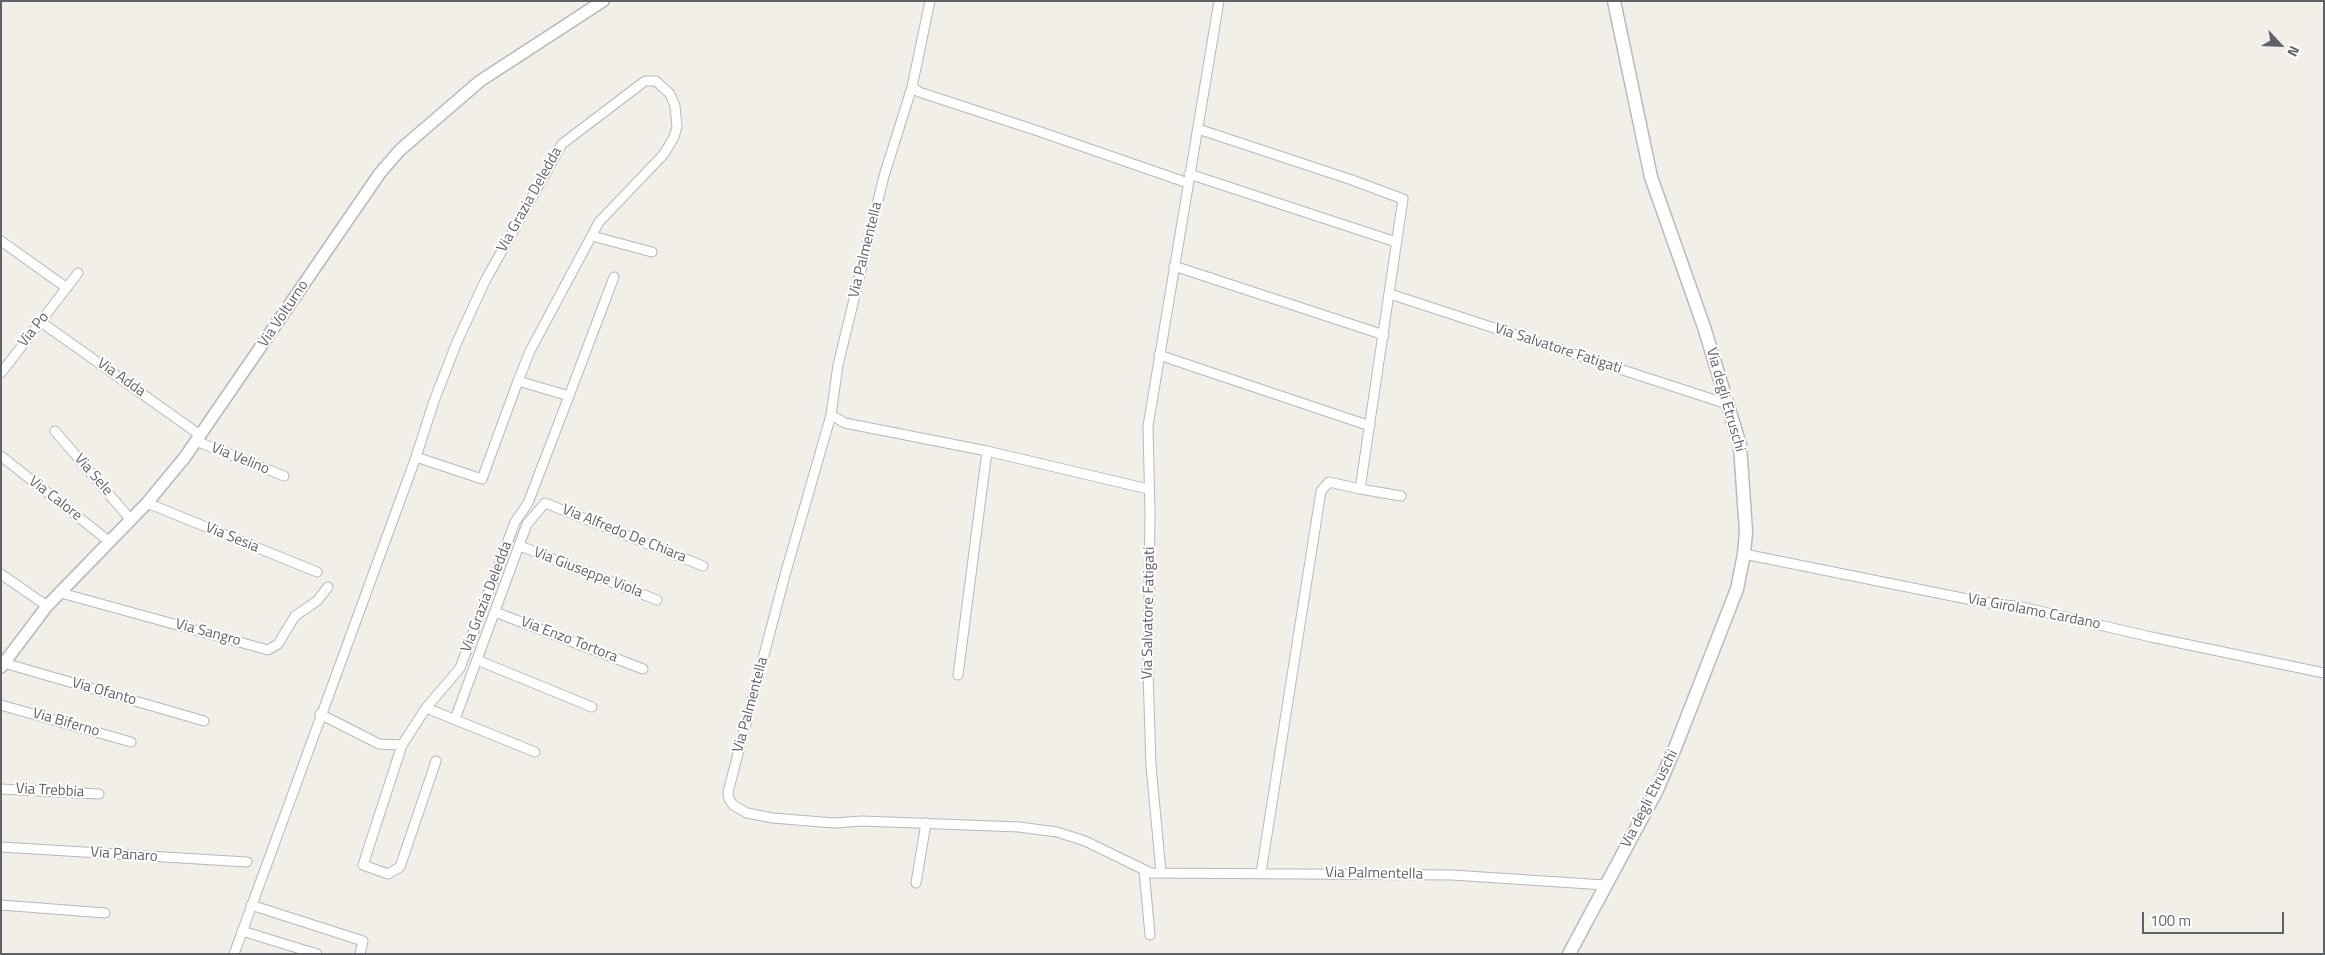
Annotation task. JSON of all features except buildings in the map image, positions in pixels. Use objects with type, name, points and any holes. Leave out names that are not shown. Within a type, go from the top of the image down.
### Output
[{"type":"main road","name":"Via degli Etruschi","points":[[1569,954],[1657,790],[1678,744],[1737,589],[1746,532],[1740,445],[1704,327],[1651,177],[1614,1]]},
{"type":"street","name":"Via Volturno","points":[[3,665],[46,606],[61,593],[147,503],[198,438],[380,174],[400,150],[480,81],[604,1]]},
{"type":"street","name":"Via Palmentella","points":[[930,1],[912,87],[884,176],[838,364],[831,414],[785,575],[728,792],[729,799],[739,810],[773,818],[834,823],[862,821],[1019,826],[1057,832],[1085,841],[1151,873],[1452,875],[1605,885]]},
{"type":"street","name":"Via Salvatore Fatigati","points":[[1161,872],[1151,766],[1148,673],[1150,523],[1148,426],[1219,1]]},
{"type":"street","name":"Via Grazia Deledda","points":[[234,954],[320,714],[416,458],[447,368],[485,281],[562,144],[645,81],[656,81],[670,94],[675,106],[677,127],[674,137],[664,154],[599,222],[530,352],[482,479],[416,458]]},
{"type":"street","points":[[912,87],[919,92],[1188,179],[1396,242]]},
{"type":"street","points":[[1198,129],[1403,199],[1360,489]]},
{"type":"street","points":[[592,236],[652,252]]},
{"type":"street","points":[[1,241],[66,288]]},
{"type":"street","points":[[1174,266],[1384,335]]},
{"type":"street","name":"Via Po","points":[[1,373],[78,273]]},
{"type":"street","name":"Via Grazia Deledda","points":[[436,761],[400,867],[388,874],[363,865],[402,745],[426,708],[460,668],[516,522],[528,503],[614,276]]},
{"type":"street","name":"Via Salvatore Fatigati","points":[[1390,294],[1727,404]]},
{"type":"street","name":"Via Adda","points":[[41,322],[198,438]]},
{"type":"street","points":[[1159,355],[1370,426]]},
{"type":"street","points":[[518,381],[568,396]]},
{"type":"street","points":[[831,414],[845,423],[987,451],[1148,489]]},
{"type":"street","name":"Via Sele","points":[[54,431],[131,520]]},
{"type":"street","name":"Via Velino","points":[[198,438],[284,476]]},
{"type":"street","points":[[958,675],[987,451]]},
{"type":"street","name":"Via Calore","points":[[1,456],[110,542]]},
{"type":"street","points":[[1261,873],[1321,492],[1329,482],[1401,496]]},
{"type":"street","name":"Via Sesia","points":[[147,503],[317,572]]},
{"type":"street","name":"Via Alfredo De Chiara","points":[[520,546],[527,524],[545,503],[703,566]]},
{"type":"street","points":[[456,719],[520,546]]},
{"type":"street","name":"Via Giuseppe Viola","points":[[520,546],[657,600]]},
{"type":"street","name":"Via Girolamo Cardano","points":[[1744,554],[1982,602],[2022,607],[2151,637],[2324,672]]},
{"type":"street","points":[[1,574],[46,606]]},
{"type":"street","name":"Via Sangro","points":[[61,593],[268,650],[278,644],[295,616],[318,601],[328,587]]},
{"type":"street","name":"Via Enzo Tortora","points":[[495,612],[643,669]]},
{"type":"street","points":[[477,660],[592,707]]},
{"type":"street","name":"Via Ofanto","points":[[3,665],[204,721]]},
{"type":"street","name":"Via Biferno","points":[[1,705],[131,742]]},
{"type":"street","points":[[426,708],[534,752]]},
{"type":"street","points":[[320,714],[379,744],[402,745]]},
{"type":"street","name":"Via Trebbia","points":[[1,788],[99,794]]},
{"type":"street","points":[[916,883],[926,823]]},
{"type":"street","name":"Via Panaro","points":[[1,847],[247,862]]},
{"type":"street","points":[[1144,870],[1150,935]]},
{"type":"street","points":[[1,905],[105,913]]},
{"type":"street","points":[[251,905],[363,942],[360,954]]},
{"type":"street","points":[[242,931],[316,954]]}]
